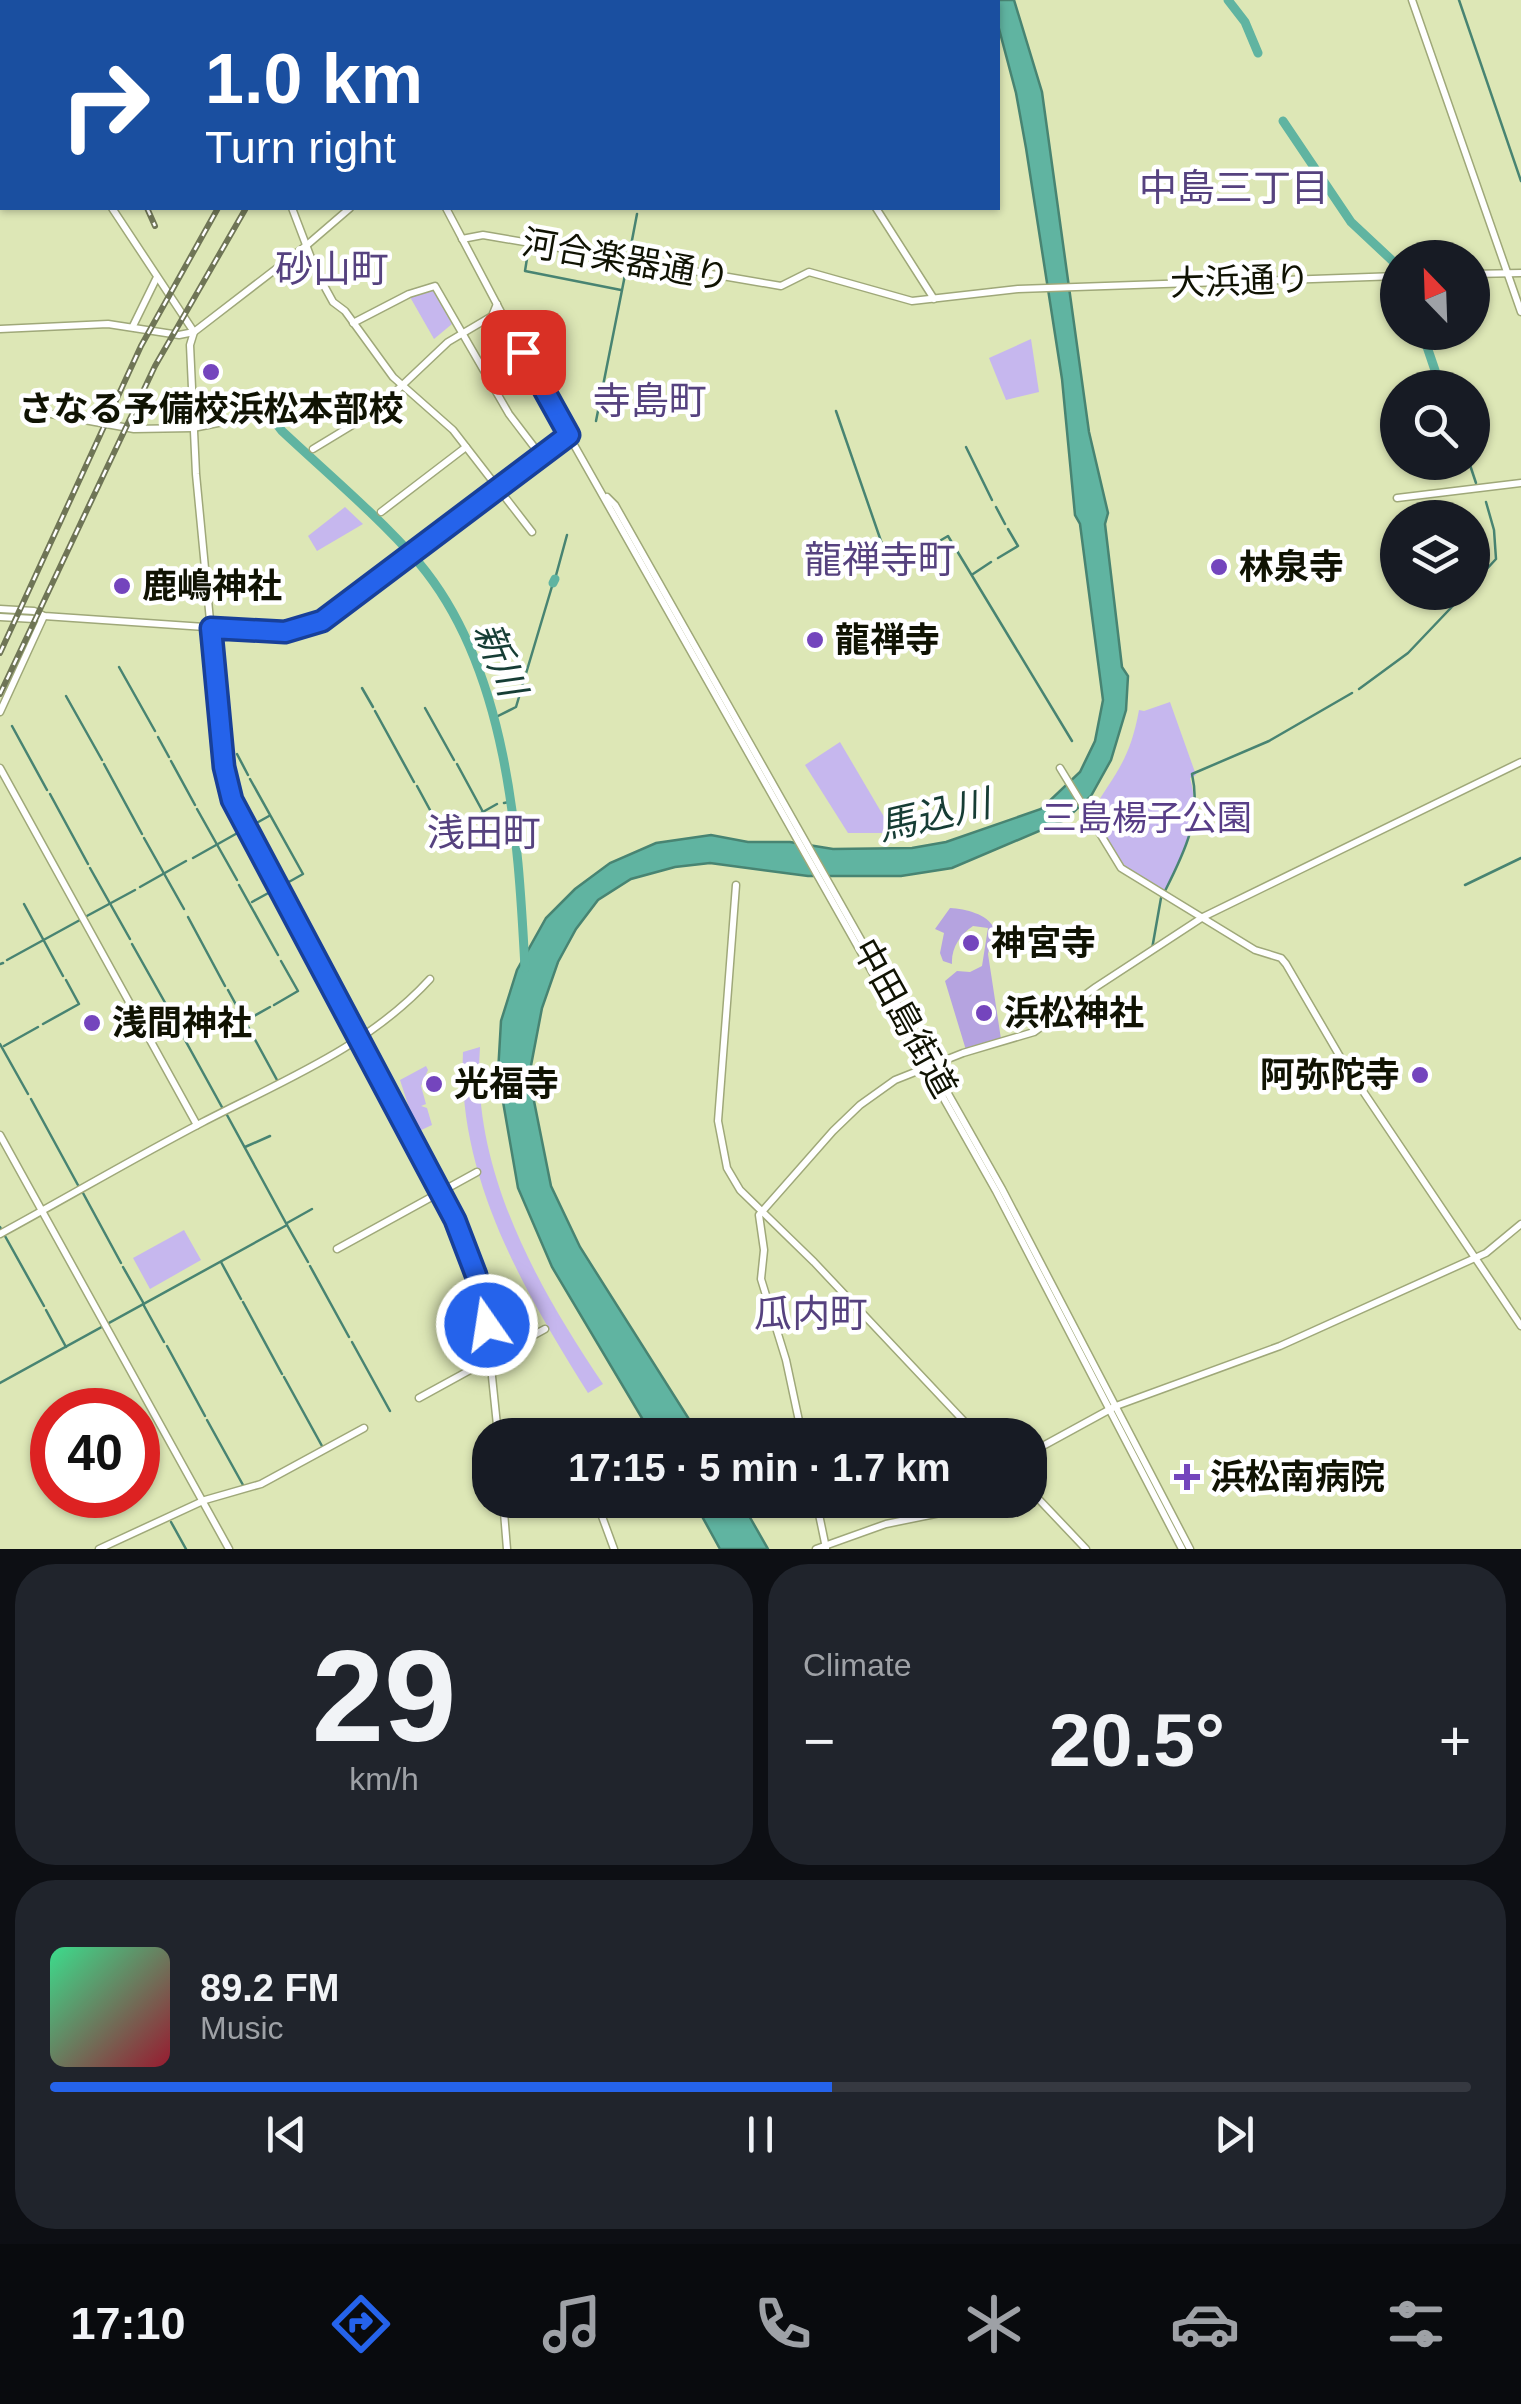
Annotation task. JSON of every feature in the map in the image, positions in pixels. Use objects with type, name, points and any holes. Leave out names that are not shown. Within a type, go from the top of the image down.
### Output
[{"type":"street","points":[[1412,0],[1521,312]]},
{"type":"street","points":[[113,210],[194,332]]},
{"type":"street","points":[[293,210],[327,292],[402,386],[466,447],[532,532]]},
{"type":"street","points":[[0,329],[100,324],[179,335],[194,332],[348,210]]},
{"type":"street","name":"中田島街道","points":[[447,210],[569,435],[615,505],[929,1066],[1002,1188],[1186,1549]]},
{"type":"street","points":[[877,210],[934,300]]},
{"type":"street","name":"河合楽器通り","points":[[462,238],[482,235],[781,286],[809,272],[908,301],[934,300]]},
{"type":"street","points":[[1490,273],[1521,273]]},
{"type":"street","name":"大浜通り","points":[[934,300],[998,290],[1380,277]]},
{"type":"street","points":[[133,326],[156,279]]},
{"type":"street","points":[[353,322],[432,285],[438,288],[518,427],[541,456]]},
{"type":"street","points":[[312,449],[362,420],[462,332],[492,316],[497,304]]},
{"type":"street","points":[[492,316],[505,319]]},
{"type":"street","points":[[194,332],[190,346],[194,428],[224,767],[230,794],[440,1192],[476,1275],[496,1418]]},
{"type":"street","points":[[51,414],[134,429],[194,428],[258,415]]},
{"type":"street","points":[[0,617],[44,616],[277,632],[308,627],[336,613],[569,435]]},
{"type":"street","points":[[381,512],[466,447]]},
{"type":"street","points":[[1397,498],[1521,483]]},
{"type":"street","points":[[0,609],[34,611],[44,616]]},
{"type":"street","points":[[0,712],[44,616]]},
{"type":"street","points":[[798,1418],[762,1279],[764,1250],[759,1215],[860,1105],[895,1080],[1034,1032],[1096,986],[1203,918],[1521,762]]},
{"type":"street","points":[[0,768],[196,1126]]},
{"type":"street","points":[[1061,770],[1121,868],[1255,950],[1281,958],[1286,964],[1342,1060],[1521,1326]]},
{"type":"street","points":[[736,886],[718,1121],[726,1168],[740,1190],[961,1418]]},
{"type":"street","points":[[0,1234],[330,1057],[396,1012],[430,979]]},
{"type":"street","points":[[0,1135],[229,1549]]},
{"type":"street","points":[[337,1248],[476,1172]]},
{"type":"street","points":[[1047,1444],[1113,1408],[1280,1346],[1486,1254],[1521,1224]]},
{"type":"street","points":[[419,1398],[545,1329]]},
{"type":"street","points":[[99,1549],[203,1501],[257,1486],[364,1428]]},
{"type":"street","points":[[1047,1508],[1086,1549]]},
{"type":"street","points":[[504,1518],[507,1549]]},
{"type":"street","points":[[603,1518],[614,1549]]},
{"type":"street","points":[[820,1518],[826,1548]]},
{"type":"street","points":[[816,1549],[915,1518]]},
{"type":"green space","points":[[431,289],[452,324],[434,339],[410,297]]},
{"type":"green space","points":[[1031,339],[1039,392],[1006,400],[989,358]]},
{"type":"green space","points":[[345,507],[363,524],[317,551],[308,536]]},
{"type":"green space","name":"三島楊子公園","points":[[1170,702],[1196,775],[1190,778],[1192,822],[1164,892],[1120,863],[1091,813],[1126,754],[1139,710]]},
{"type":"green space","points":[[840,742],[890,827],[885,833],[848,833],[805,765]]},
{"type":"green space","points":[[480,1047],[480,1093],[486,1138],[498,1182],[533,1267],[603,1384],[588,1393],[519,1273],[483,1188],[464,1098],[463,1052]]},
{"type":"green space","points":[[426,1066],[421,1086],[426,1104],[421,1106],[427,1108],[432,1125],[417,1132],[400,1080]]},
{"type":"green space","points":[[184,1230],[201,1260],[150,1289],[133,1258]]},
{"type":"shaded area","points":[[950,908],[975,913],[994,928],[988,954],[1001,1039],[966,1050],[945,981],[957,971],[970,972],[982,966],[988,928],[973,926],[957,942],[952,964],[943,961],[940,953],[944,933],[935,929]]},
{"type":"water","points":[[1000,0],[1014,0],[1042,92],[1089,432],[1108,513],[1105,524],[1122,667],[1128,676],[1126,710],[1111,760],[1091,796],[1065,820],[952,868],[901,876],[808,876],[710,863],[675,867],[631,879],[598,900],[576,929],[558,962],[542,1008],[529,1076],[551,1186],[580,1247],[688,1418],[642,1418],[552,1267],[518,1188],[498,1073],[501,1021],[517,970],[546,918],[575,889],[610,863],[656,843],[711,835],[833,849],[912,848],[946,842],[1041,809],[1080,772],[1095,741],[1103,700],[1080,524],[1075,515],[1062,379],[1026,148],[1000,33]]},
{"type":"water","points":[[703,1518],[750,1518],[768,1549],[720,1549]]},
{"type":"waterway","points":[[1228,0],[1245,22],[1258,53]]},
{"type":"waterway","points":[[1459,0],[1521,181]]},
{"type":"waterway","points":[[1283,121],[1351,222],[1380,249]]},
{"type":"waterway","points":[[629,256],[637,214]]},
{"type":"waterway","points":[[529,246],[525,271],[621,290]]},
{"type":"waterway","points":[[596,421],[625,275]]},
{"type":"waterway","points":[[1428,350],[1435,370]]},
{"type":"waterway","name":"新川","points":[[265,409],[282,431],[419,563],[449,605],[472,652],[503,755],[518,864],[525,968]]},
{"type":"waterway","points":[[836,411],[882,544],[895,567],[948,536],[1072,741]]},
{"type":"waterway","points":[[966,447],[992,500]]},
{"type":"waterway","points":[[996,507],[1005,524]]},
{"type":"waterway","points":[[1490,516],[1496,559],[1490,566]]},
{"type":"waterway","points":[[998,558],[1018,546],[1008,529]]},
{"type":"waterway","points":[[555,579],[567,535]]},
{"type":"waterway","points":[[973,574],[991,562]]},
{"type":"waterway","points":[[553,583],[555,579]]},
{"type":"waterway","points":[[494,718],[516,707],[553,583]]},
{"type":"waterway","points":[[1359,689],[1408,653],[1449,610]]},
{"type":"waterway","points":[[119,667],[155,731]]},
{"type":"waterway","points":[[362,688],[373,707]]},
{"type":"waterway","points":[[1165,891],[1185,849],[1193,820],[1192,774],[1269,741],[1352,693]]},
{"type":"waterway","points":[[66,696],[102,760]]},
{"type":"waterway","points":[[425,708],[454,760]]},
{"type":"waterway","points":[[375,711],[414,782]]},
{"type":"waterway","points":[[12,726],[47,790]]},
{"type":"waterway","points":[[158,737],[169,757]]},
{"type":"waterway","points":[[237,754],[248,775]]},
{"type":"waterway","points":[[171,761],[195,805]]},
{"type":"waterway","points":[[104,764],[142,834]]},
{"type":"waterway","points":[[457,764],[483,812]]},
{"type":"waterway","points":[[250,779],[303,874],[287,883]]},
{"type":"waterway","points":[[417,786],[443,834],[460,825]]},
{"type":"waterway","points":[[50,794],[88,864]]},
{"type":"waterway","name":"新川","points":[[504,803],[509,802]]},
{"type":"waterway","points":[[465,822],[497,804]]},
{"type":"waterway","points":[[197,809],[237,880]]},
{"type":"waterway","points":[[253,825],[269,816]]},
{"type":"waterway","points":[[193,858],[241,831]]},
{"type":"waterway","points":[[144,838],[184,909]]},
{"type":"waterway","points":[[1465,885],[1521,858]]},
{"type":"waterway","points":[[140,887],[186,861]]},
{"type":"waterway","points":[[90,868],[130,939]]},
{"type":"waterway","points":[[239,885],[278,955]]},
{"type":"waterway","points":[[85,917],[135,890]]},
{"type":"waterway","points":[[252,902],[272,891]]},
{"type":"waterway","points":[[1152,949],[1161,898]]},
{"type":"waterway","points":[[24,904],[63,976]]},
{"type":"waterway","points":[[188,917],[225,986]]},
{"type":"waterway","points":[[7,960],[80,920]]},
{"type":"waterway","points":[[132,944],[172,1015]]},
{"type":"waterway","points":[[274,1005],[298,991],[281,961]]},
{"type":"waterway","points":[[43,1024],[79,1004],[66,980]]},
{"type":"waterway","points":[[228,990],[277,1080]]},
{"type":"waterway","points":[[245,1021],[270,1007]]},
{"type":"waterway","points":[[174,1020],[223,1109]]},
{"type":"waterway","points":[[4,1046],[38,1027]]},
{"type":"waterway","points":[[0,1044],[28,1094]]},
{"type":"waterway","points":[[31,1099],[79,1187]]},
{"type":"waterway","points":[[0,1383],[287,1225],[227,1115]]},
{"type":"waterway","points":[[245,1147],[270,1136]]},
{"type":"waterway","points":[[83,1193],[121,1263]]},
{"type":"waterway","points":[[287,1223],[312,1209]]},
{"type":"waterway","points":[[287,1225],[308,1262]]},
{"type":"waterway","points":[[5,1236],[44,1306]]},
{"type":"waterway","points":[[221,1262],[241,1299]]},
{"type":"waterway","points":[[310,1266],[349,1337]]},
{"type":"waterway","points":[[123,1267],[144,1304]]},
{"type":"waterway","points":[[243,1302],[282,1374]]},
{"type":"waterway","points":[[143,1304],[164,1342]]},
{"type":"waterway","points":[[46,1310],[66,1347]]},
{"type":"waterway","points":[[352,1342],[390,1411]]},
{"type":"waterway","points":[[167,1346],[205,1416]]},
{"type":"waterway","points":[[284,1377],[322,1446]]},
{"type":"waterway","points":[[207,1420],[243,1485]]},
{"type":"waterway","points":[[171,1522],[186,1549]]},
{"type":"railway","points":[[148,210],[155,226]]},
{"type":"railway","points":[[0,653],[141,346],[217,210]]},
{"type":"railway","points":[[0,694],[155,366],[245,210]]},
{"type":"place","name":"さなる予備校浜松本部校","points":[[211,372]]},
{"type":"place","name":"林泉寺","points":[[1219,567]]},
{"type":"place","name":"鹿嶋神社","points":[[122,586]]},
{"type":"place","name":"龍禅寺","points":[[815,640]]},
{"type":"place","name":"神宮寺","points":[[971,943]]},
{"type":"place","name":"浜松神社","points":[[984,1013]]},
{"type":"place","name":"浅間神社","points":[[92,1023]]},
{"type":"place","name":"阿弥陀寺","points":[[1420,1075]]},
{"type":"place","name":"光福寺","points":[[434,1084]]},
{"type":"place","name":"浜松南病院","points":[[1187,1477]]},
{"type":"district","name":"中島三丁目","points":[[1234,188]]},
{"type":"district","name":"砂山町","points":[[332,269]]},
{"type":"district","name":"寺島町","points":[[650,401]]},
{"type":"district","name":"龍禅寺町","points":[[880,560]]},
{"type":"district","name":"浅田町","points":[[484,833]]},
{"type":"district","name":"瓜内町","points":[[811,1314]]},
{"type":"route","points":[[487,1325],[476,1275],[455,1220],[232,800],[224,767],[211,628],[285,632],[322,621],[569,435],[523,352]]},
{"type":"water label","name":"馬込川","points":[[934,815]]}]
